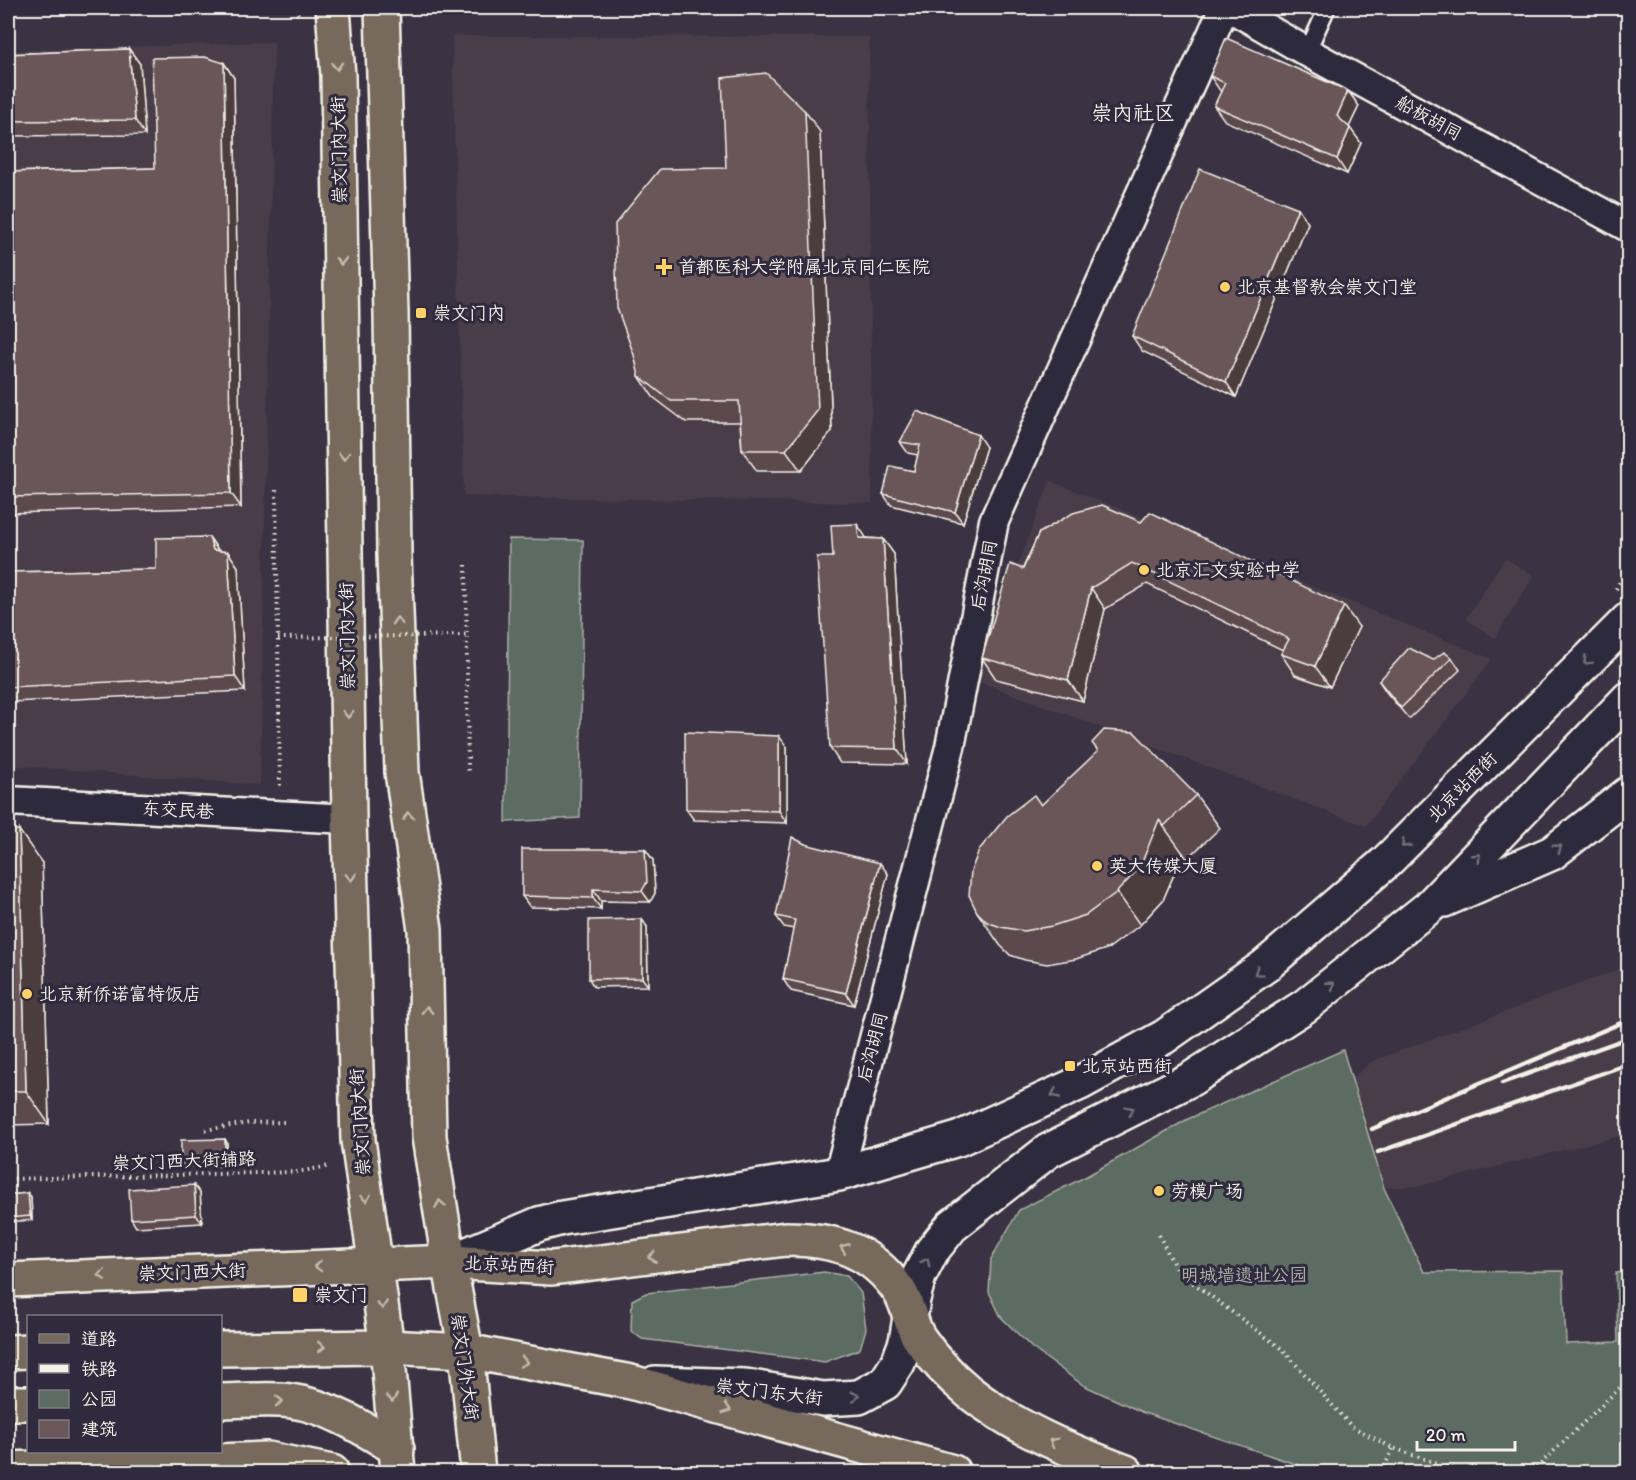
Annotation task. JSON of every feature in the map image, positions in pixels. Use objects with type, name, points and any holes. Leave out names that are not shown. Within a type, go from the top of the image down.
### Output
[{"type":"main road","name":"崇文门内大街","points":[[333,8],[338,76],[349,819],[360,1162],[376,1264]]},
{"type":"main road","points":[[382,8],[391,312],[394,556],[402,772],[425,930],[429,1137],[449,1262]]},
{"type":"main road","name":"北京站西街","points":[[449,1262],[539,1224],[562,1218],[839,1174],[958,1139],[1080,1083],[1164,1037],[1265,966],[1386,862],[1629,620]]},
{"type":"main road","points":[[1126,1473],[1071,1452],[1014,1423],[968,1391],[938,1362],[919,1337],[910,1318],[919,1276],[932,1251],[952,1226],[1048,1151],[1191,1079],[1305,1006],[1429,907],[1629,699]]},
{"type":"main road","points":[[1429,907],[1552,853],[1629,794]]},
{"type":"main road","name":"北京站西街","points":[[449,1262],[552,1268],[572,1267],[786,1239],[815,1239],[844,1246],[867,1258],[883,1272],[901,1294],[910,1318]]},
{"type":"main road","name":"崇文门西大街","points":[[8,1280],[449,1262]]},
{"type":"main road","name":"崇文门外大街","points":[[449,1262],[466,1352],[478,1473]]},
{"type":"main road","points":[[376,1264],[387,1347],[397,1461]]},
{"type":"main road","name":"崇文门东大街","points":[[630,1382],[745,1386],[823,1399],[859,1397],[885,1383],[898,1363],[906,1342],[910,1318]]},
{"type":"main road","points":[[222,1348],[387,1347]]},
{"type":"main road","name":"崇文门东大街","points":[[387,1347],[466,1352],[630,1382],[953,1473]]},
{"type":"main road","points":[[8,1352],[27,1351]]},
{"type":"main road","points":[[222,1401],[288,1400],[310,1405],[366,1430],[397,1461]]},
{"type":"main road","points":[[8,1403],[27,1403]]},
{"type":"main road","points":[[8,1469],[268,1459],[332,1473]]},
{"type":"street","name":"后沟胡同","points":[[839,1174],[950,747],[994,522],[1224,8]]},
{"type":"street","name":"船板胡同","points":[[1231,8],[1629,227]]},
{"type":"street","name":"东交民巷","points":[[8,801],[349,819]]},
{"type":"lane","points":[[1308,52],[1327,8]]},
{"type":"path","points":[[276,490],[280,816]]},
{"type":"path","points":[[466,565],[468,774]]},
{"type":"path","points":[[278,638],[467,635]]},
{"type":"path","points":[[205,1130],[249,1123],[285,1122]]},
{"type":"path","name":"崇文门西大街辅路","points":[[8,1179],[297,1172],[360,1162]]},
{"type":"path","points":[[1159,1235],[1177,1271],[1282,1349],[1351,1426],[1393,1448],[1462,1473]]},
{"type":"path","points":[[1533,1473],[1629,1380]]},
{"type":"path","points":[[1382,1473],[1393,1448]]},
{"type":"shaded area","name":"首都医科大学附属北京同仁医院","points":[[452,36],[869,37],[872,503],[464,496]]},
{"type":"shaded area","points":[[274,42],[260,785],[8,765],[8,51]]},
{"type":"shaded area","name":"北京汇文实验中学","points":[[1050,481],[1492,659],[1366,826],[975,680]]},
{"type":"shaded area","points":[[1505,558],[1534,576],[1495,638],[1466,619]]},
{"type":"shaded area","points":[[1628,966],[1628,1134],[1419,1186],[1384,1188],[1350,1080],[1373,1061]]},
{"type":"green space","points":[[509,539],[583,540],[580,818],[506,822]]},
{"type":"green space","name":"明城墙遗址公园","points":[[1343,1050],[1384,1188],[1424,1272],[1563,1271],[1566,1344],[1618,1342],[1616,1273],[1628,1272],[1628,1472],[1319,1472],[1144,1413],[1083,1385],[1032,1348],[1001,1317],[989,1292],[991,1259],[1019,1210],[1085,1177],[1188,1119]]},
{"type":"green space","points":[[824,1272],[847,1276],[861,1293],[866,1329],[860,1349],[825,1362],[642,1339],[631,1331],[632,1300],[646,1293]]},
{"type":"building","points":[[1226,38],[1348,91],[1337,116],[1350,128],[1337,159],[1214,106],[1225,83],[1210,76]]},
{"type":"building","points":[[129,49],[135,120],[8,121],[8,54]]},
{"type":"building","points":[[205,57],[224,63],[231,493],[8,497],[8,172],[155,168],[152,58]]},
{"type":"building","points":[[766,73],[805,111],[818,410],[786,450],[742,450],[739,401],[671,401],[639,376],[617,308],[615,224],[660,169],[726,168],[722,78]]},
{"type":"building","name":"北京基督教会崇文门堂","points":[[1200,169],[1298,208],[1226,382],[1132,336]]},
{"type":"building","points":[[917,411],[978,435],[955,512],[883,494],[890,466],[914,471],[920,445],[900,442]]},
{"type":"building","points":[[1102,505],[1141,522],[1150,512],[1344,606],[1315,666],[1281,654],[1289,639],[1132,563],[1091,588],[1068,680],[982,658],[1010,564],[1023,569],[1039,533],[1073,513]]},
{"type":"building","points":[[857,524],[859,538],[883,539],[897,749],[830,748],[817,557],[833,557],[831,525]]},
{"type":"building","points":[[209,537],[213,550],[228,552],[235,676],[8,687],[8,572],[156,569],[156,538]]},
{"type":"building","points":[[1409,648],[1433,660],[1444,652],[1452,658],[1401,708],[1379,681]]},
{"type":"building","name":"英大传媒大厦","points":[[1104,730],[1134,732],[1196,795],[1164,826],[1159,820],[1140,867],[1117,892],[1086,915],[1052,926],[1024,931],[987,922],[977,912],[969,895],[971,871],[979,850],[1007,816],[1034,795],[1041,805],[1098,751],[1092,743]]},
{"type":"building","points":[[685,732],[779,736],[779,811],[686,809]]},
{"type":"building","points":[[8,830],[19,830],[26,1091],[8,1091]]},
{"type":"building","points":[[792,837],[805,844],[880,863],[846,993],[783,979],[795,920],[776,916]]},
{"type":"building","points":[[522,849],[645,849],[647,882],[642,891],[593,889],[593,898],[522,896]]},
{"type":"building","points":[[642,919],[642,978],[589,979],[589,920]]},
{"type":"building","points":[[225,1139],[225,1162],[181,1162],[181,1140]]},
{"type":"building","points":[[194,1185],[196,1215],[131,1219],[129,1189]]},
{"type":"building","points":[[28,1193],[30,1216],[8,1218],[8,1195]]},
{"type":"railway","points":[[1372,1129],[1628,1020]]},
{"type":"railway","points":[[1502,1083],[1628,1038]]},
{"type":"railway","points":[[1378,1152],[1628,1064]]},
{"type":"place","name":"首都医科大学附属北京同仁医院","points":[[664,267]]},
{"type":"place","name":"北京基督教会崇文门堂","points":[[1225,287]]},
{"type":"place","name":"崇文门内","points":[[421,313]]},
{"type":"place","name":"北京汇文实验中学","points":[[1144,570]]},
{"type":"place","name":"英大传媒大厦","points":[[1097,866]]},
{"type":"place","name":"北京新侨诺富特饭店","points":[[27,994]]},
{"type":"place","name":"北京站西街","points":[[1070,1066]]},
{"type":"place","name":"劳模广场","points":[[1159,1191]]},
{"type":"place","name":"崇文门","points":[[300,1295]]},
{"type":"district","name":"崇内社区","points":[[1133,112]]}]
